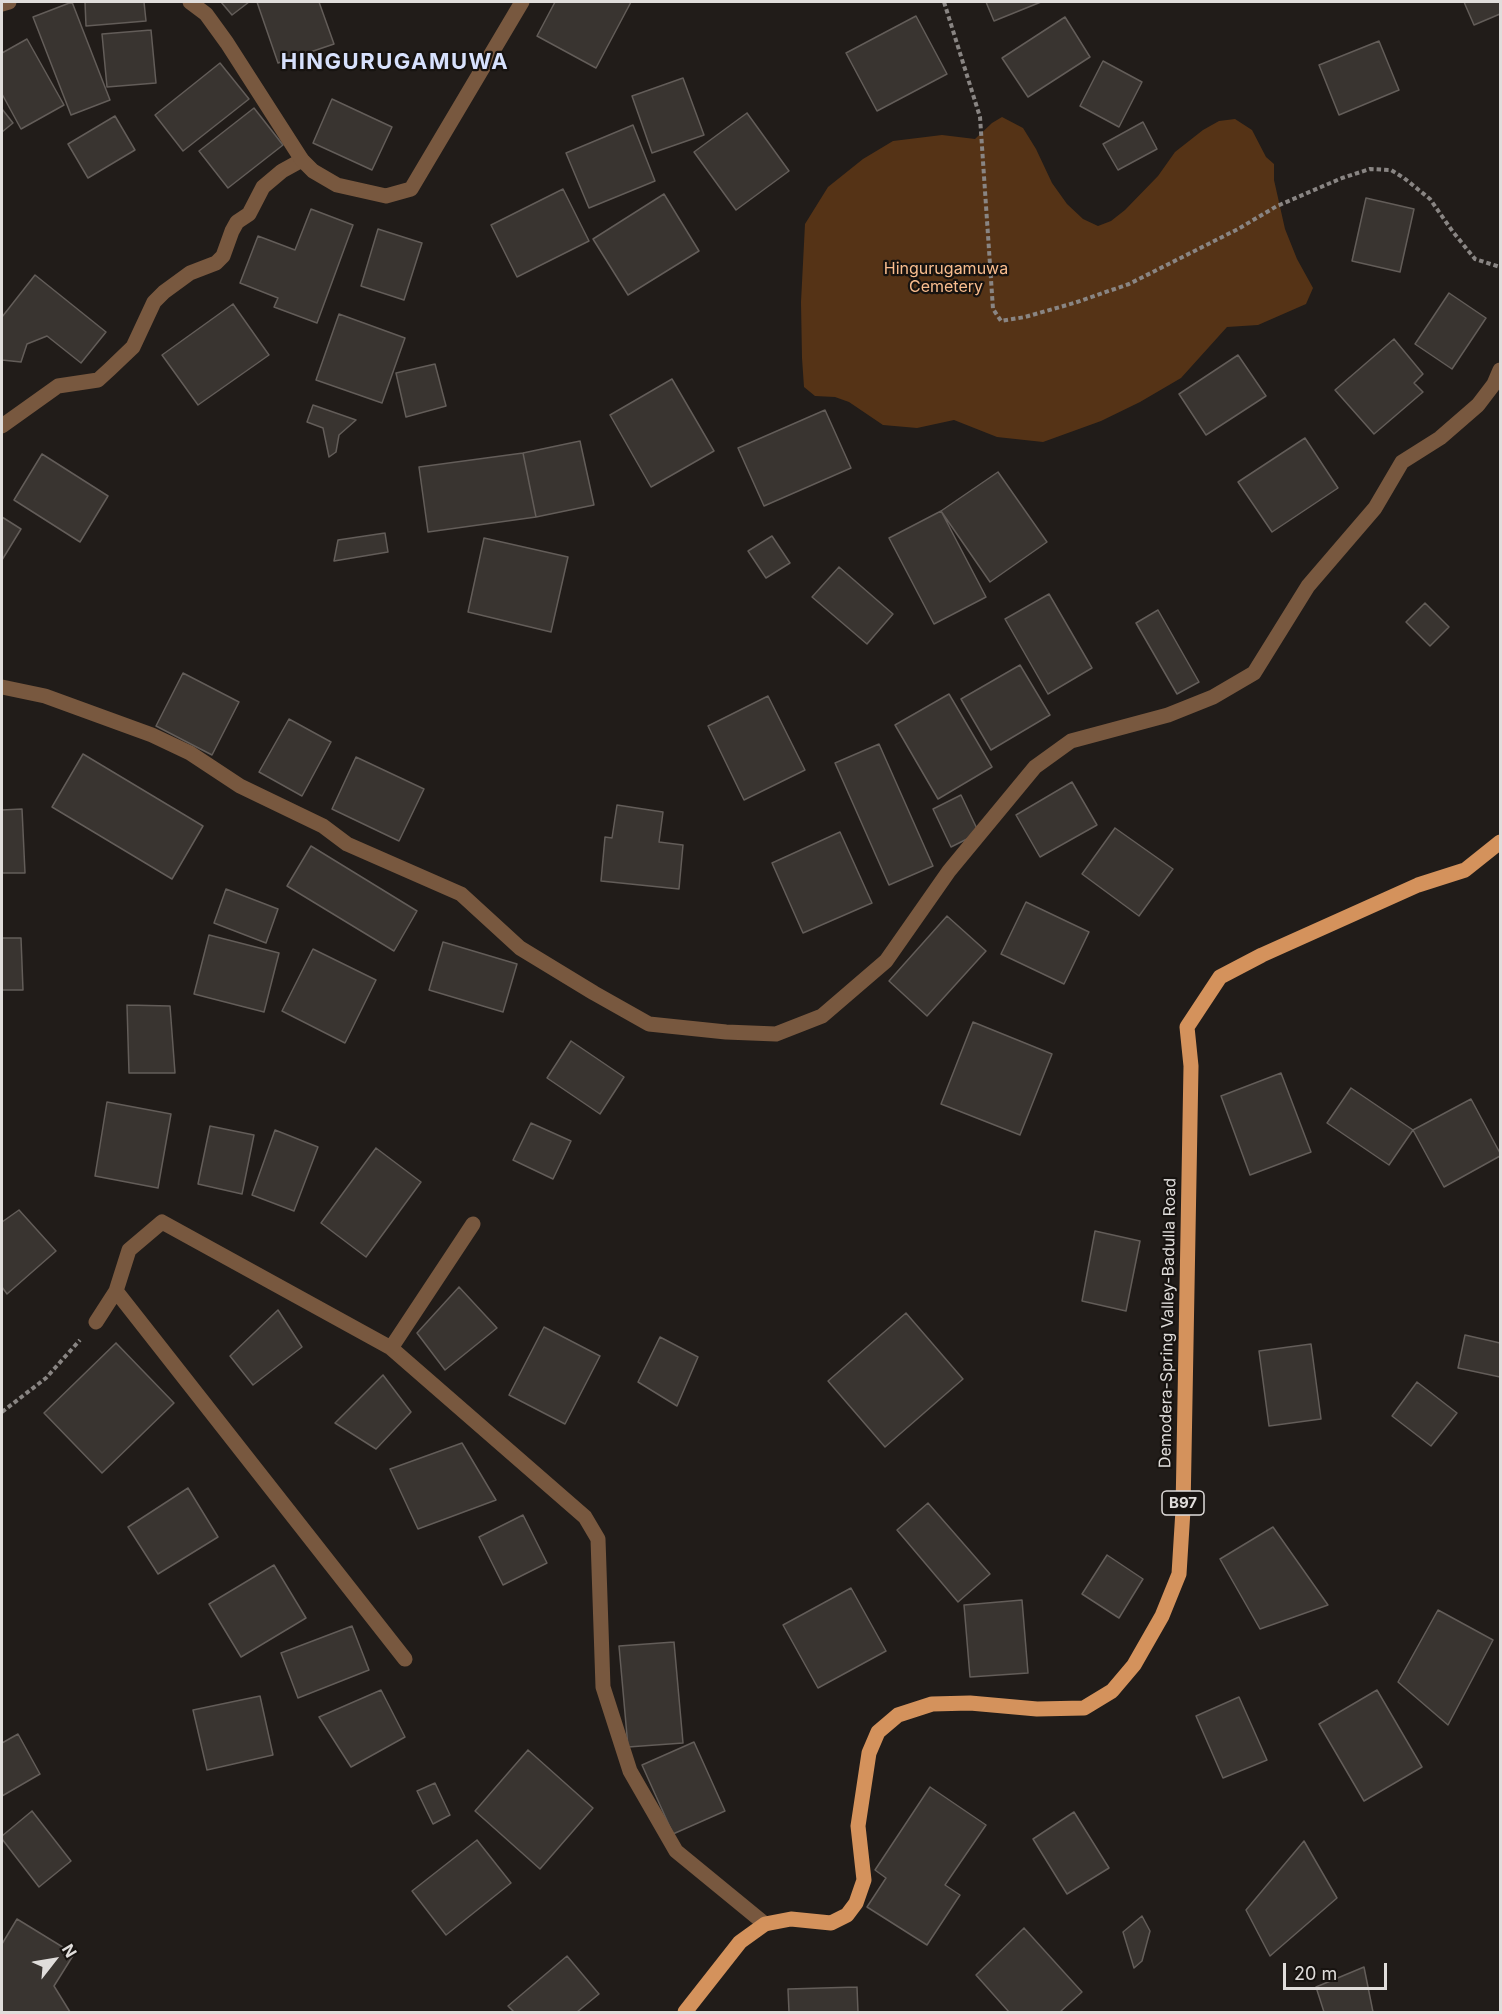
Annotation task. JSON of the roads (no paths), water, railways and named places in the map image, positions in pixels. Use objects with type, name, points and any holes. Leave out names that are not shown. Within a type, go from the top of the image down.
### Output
[{"type":"main road","name":"Demodera-Spring Valley-Badulla Road","points":[[685,2013],[740,1942],[765,1924],[791,1919],[831,1923],[847,1915],[856,1903],[864,1880],[858,1826],[869,1753],[878,1732],[898,1715],[932,1704],[970,1703],[1037,1709],[1084,1708],[1112,1691],[1134,1665],[1162,1616],[1179,1574],[1183,1510],[1191,1066],[1186,1027],[1220,977],[1262,955],[1418,885],[1465,870],[1500,842]]},
{"type":"street","points":[[2,4],[9,2]]},
{"type":"street","points":[[190,2],[206,14],[228,43],[302,160],[313,171],[337,185],[386,196],[411,189],[522,2]]},
{"type":"street","points":[[2,426],[58,386],[98,380],[133,347],[154,302],[190,273],[216,263],[223,256],[237,222],[249,214],[263,187],[282,171],[302,160]]},
{"type":"street","points":[[2,687],[45,696],[152,735],[190,753],[240,786],[323,826],[347,844],[461,894],[520,948],[650,1024],[726,1032],[776,1034],[822,1016],[886,960],[949,871],[1035,767],[1071,741],[1168,715],[1213,697],[1254,673],[1308,586],[1375,508],[1402,462],[1440,438],[1478,405],[1494,384],[1500,370]]},
{"type":"street","points":[[96,1322],[116,1291],[129,1250],[162,1222],[391,1348],[585,1517],[598,1539],[603,1687],[630,1771],[676,1851],[765,1924]]},
{"type":"street","points":[[391,1348],[473,1224]]},
{"type":"street","points":[[116,1291],[405,1659]]},
{"type":"district","name":"HINGURUGAMUWA","points":[[395,62]]},
{"type":"park label","name":"Hingurugamuwa Cemetery","points":[[946,278]]}]
